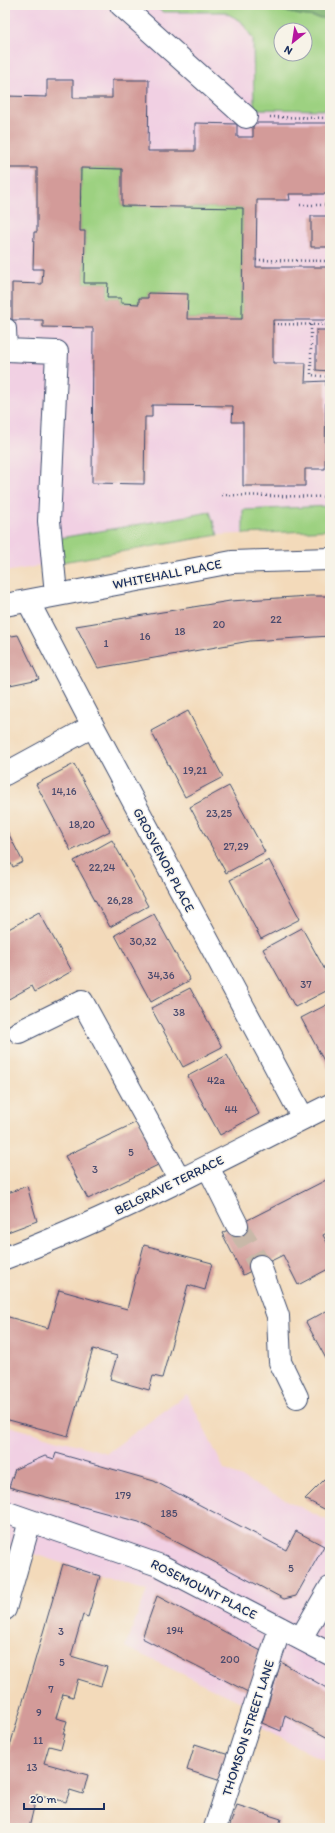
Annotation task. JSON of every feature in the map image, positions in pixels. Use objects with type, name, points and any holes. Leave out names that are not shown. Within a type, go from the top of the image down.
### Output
[{"type":"street","points":[[121,5],[246,117]]},
{"type":"street","points":[[5,329],[6,350],[56,352],[49,522],[56,594]]},
{"type":"street","name":"WHITEHALL PLACE","points":[[5,605],[56,594],[232,562],[330,558]]},
{"type":"street","name":"GROSVENOR PLACE","points":[[28,601],[93,726],[303,1118]]},
{"type":"street","points":[[5,774],[93,726]]},
{"type":"street","points":[[19,1032],[82,1001],[180,1180]]},
{"type":"street","name":"BELGRAVE TERRACE","points":[[5,1258],[53,1240],[208,1167],[330,1105]]},
{"type":"street","points":[[208,1167],[237,1225]]},
{"type":"street","points":[[260,1266],[278,1316],[280,1362],[297,1397]]},
{"type":"street","name":"ROSEMOUNT PLACE","points":[[5,1512],[161,1566],[330,1654]]},
{"type":"street","points":[[5,1610],[30,1521]]},
{"type":"street","points":[[300,1638],[330,1588]]},
{"type":"street","name":"THOMSON STREET LANE","points":[[215,1828],[280,1628]]},
{"type":"path","points":[[246,117],[330,118]]},
{"type":"path","points":[[300,205],[330,205]]},
{"type":"path","points":[[256,260],[330,261]]},
{"type":"path","points":[[273,324],[330,325]]},
{"type":"path","points":[[311,325],[311,375],[330,377]]},
{"type":"path","points":[[222,495],[330,497]]},
{"type":"shaded area","points":[[5,5],[260,5],[300,15],[330,19],[330,530],[218,535],[5,572]]},
{"type":"shaded area","points":[[187,1394],[224,1469],[330,1522],[330,1764],[250,1722],[254,1708],[125,1647],[147,1590],[5,1545],[5,1425],[107,1453]]},
{"type":"green space","points":[[151,5],[260,5],[300,15],[330,19],[330,110],[254,109],[253,39],[241,21],[224,12],[163,12]]},
{"type":"green space","points":[[260,5],[330,5],[330,19],[300,15]]},
{"type":"green space","points":[[81,168],[122,169],[122,206],[243,208],[242,319],[187,319],[187,294],[148,293],[148,298],[139,298],[139,304],[121,303],[121,298],[107,298],[108,283],[84,283],[85,231],[80,231]]},
{"type":"green space","points":[[330,500],[330,530],[243,534],[243,510],[329,506]]},
{"type":"green space","points":[[210,512],[218,535],[57,563],[54,539]]},
{"type":"building","points":[[47,80],[73,80],[73,98],[112,98],[112,80],[149,80],[148,151],[195,151],[195,123],[237,124],[237,137],[253,137],[253,123],[330,123],[330,194],[289,194],[290,200],[257,200],[256,267],[330,267],[330,320],[273,320],[273,363],[306,363],[305,382],[326,381],[325,469],[305,469],[305,486],[243,486],[243,422],[232,422],[233,406],[152,405],[152,417],[145,417],[144,484],[92,483],[93,328],[43,327],[43,320],[12,320],[12,283],[42,284],[43,269],[33,269],[34,232],[37,232],[37,168],[5,168],[5,96],[47,97]],"holes":[[[81,168],[122,169],[122,206],[243,208],[242,319],[187,319],[188,294],[148,293],[148,298],[139,298],[139,304],[121,303],[121,298],[107,298],[108,283],[84,283],[85,231],[80,231]]]},
{"type":"building","points":[[311,216],[330,216],[330,247],[311,247]]},
{"type":"building","points":[[316,330],[330,330],[330,371],[316,370]]},
{"type":"building","points":[[330,596],[330,636],[250,641],[98,668],[76,626],[230,601]]},
{"type":"building","points":[[18,635],[39,679],[5,686],[5,637]]},
{"type":"building","points":[[188,711],[223,777],[185,797],[151,731]]},
{"type":"building","points":[[74,764],[110,831],[71,851],[36,784]]},
{"type":"building","points":[[229,786],[265,852],[226,873],[190,807]]},
{"type":"building","points":[[5,827],[23,862],[13,867],[5,853]]},
{"type":"building","points":[[112,840],[148,906],[110,927],[74,861]]},
{"type":"building","points":[[269,860],[300,919],[261,939],[230,880]]},
{"type":"building","points":[[39,912],[72,971],[35,992],[32,986],[5,1001],[5,931]]},
{"type":"building","points":[[154,914],[190,980],[151,1002],[115,935]]},
{"type":"building","points":[[302,928],[330,979],[330,989],[295,1007],[263,949]]},
{"type":"building","points":[[190,988],[222,1047],[183,1067],[151,1008]]},
{"type":"building","points":[[330,1003],[330,1072],[301,1018]]},
{"type":"building","points":[[227,1055],[259,1114],[220,1135],[188,1076]]},
{"type":"building","points":[[139,1121],[160,1164],[88,1199],[65,1156]]},
{"type":"building","points":[[330,1178],[330,1231],[323,1235],[330,1248],[330,1268],[298,1285],[283,1255],[243,1275],[222,1233]]},
{"type":"building","points":[[27,1186],[37,1221],[5,1233],[5,1194]]},
{"type":"building","points":[[144,1245],[212,1263],[205,1290],[188,1285],[162,1378],[153,1376],[149,1390],[110,1379],[117,1356],[93,1349],[68,1436],[5,1419],[5,1316],[48,1328],[59,1290],[127,1309]]},
{"type":"building","points":[[330,1309],[330,1366],[306,1322]]},
{"type":"building","points":[[56,1453],[154,1481],[286,1550],[296,1531],[324,1546],[296,1596],[284,1599],[139,1522],[9,1487],[15,1469],[45,1456],[54,1459]]},
{"type":"building","points":[[330,1474],[330,1512],[305,1499]]},
{"type":"building","points":[[63,1564],[100,1576],[88,1617],[83,1615],[71,1656],[107,1667],[101,1686],[78,1679],[73,1697],[63,1694],[56,1718],[67,1721],[61,1749],[49,1746],[44,1763],[88,1775],[83,1794],[70,1790],[66,1802],[37,1794],[29,1828],[5,1828],[5,1763]]},
{"type":"building","points":[[157,1596],[263,1652],[250,1693],[142,1638]]},
{"type":"building","points":[[281,1662],[330,1690],[330,1739],[285,1715],[281,1731],[262,1723]]},
{"type":"building","points":[[195,1744],[229,1755],[221,1781],[187,1770]]},
{"type":"building","points":[[237,1805],[281,1819],[278,1828],[229,1828]]},
{"type":"tunnel","points":[[237,1225],[260,1266]]}]
